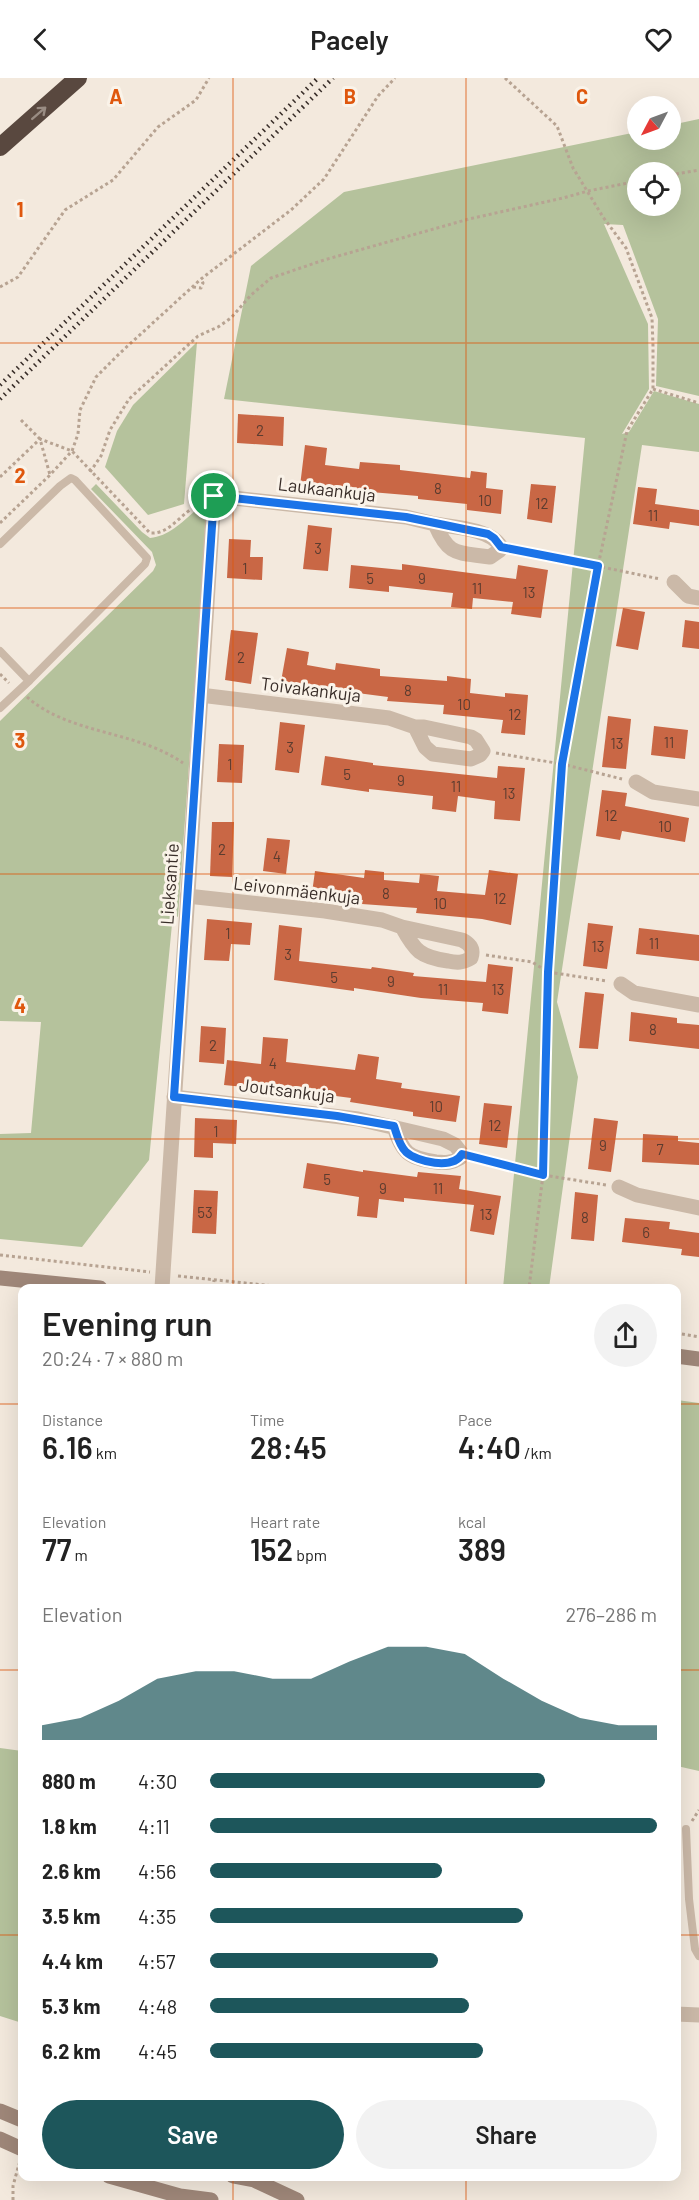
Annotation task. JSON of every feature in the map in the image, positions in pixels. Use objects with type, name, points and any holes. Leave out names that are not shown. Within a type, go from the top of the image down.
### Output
[{"type":"highway","points":[[0,147],[78,78]]},
{"type":"main road","points":[[0,1278],[60,1284]]},
{"type":"main road","points":[[681,1357],[699,1359]]},
{"type":"main road","points":[[0,2112],[18,2119]]},
{"type":"main road","points":[[0,2139],[18,2147]]},
{"type":"main road","points":[[127,2181],[180,2196],[211,2200]]},
{"type":"main road","points":[[256,2181],[297,2200]]},
{"type":"street","name":"Laukaankuja","points":[[215,495],[406,517],[488,534],[501,547]]},
{"type":"street","name":"Lieksantie","points":[[163,1281],[215,495]]},
{"type":"street","points":[[435,524],[444,543],[454,552],[490,557],[497,554],[501,547]]},
{"type":"street","points":[[674,582],[688,596],[699,598]]},
{"type":"street","name":"Toivakankuja","points":[[200,695],[389,718],[416,727],[471,737],[476,740],[483,751]]},
{"type":"street","points":[[416,727],[425,747],[433,754],[471,759],[483,751]]},
{"type":"street","points":[[636,782],[653,792],[699,799]]},
{"type":"street","name":"Leivonmäenkuja","points":[[187,897],[325,911],[382,920],[402,927],[462,940],[469,943],[472,954]]},
{"type":"street","points":[[402,927],[411,945],[430,959],[458,963],[466,961],[472,954]]},
{"type":"street","points":[[621,984],[634,993],[699,1005]]},
{"type":"street","name":"Joutsankuja","points":[[174,1097],[337,1116],[394,1126],[450,1141],[460,1149],[462,1154]]},
{"type":"street","points":[[394,1126],[403,1149],[417,1159],[450,1162],[460,1158],[462,1154]]},
{"type":"street","points":[[619,1187],[637,1195],[699,1208]]},
{"type":"street","points":[[681,2014],[699,2015]]},
{"type":"lane","points":[[0,544],[71,478],[147,558],[145,564],[0,708]]},
{"type":"lane","points":[[0,651],[29,681]]},
{"type":"lane","points":[[686,1828],[689,1899],[695,1949],[699,1956]]},
{"type":"path","points":[[0,287],[18,277],[65,210],[113,180],[158,127],[196,100],[209,78]]},
{"type":"path","points":[[0,523],[72,451],[78,434],[80,410],[96,377],[201,279],[291,210],[324,179],[378,96],[395,78]]},
{"type":"path","points":[[505,78],[557,126],[568,157],[603,216],[626,248],[652,318],[653,346],[653,390],[627,431],[598,566],[562,764],[548,972],[543,1175],[529,1284]]},
{"type":"path","points":[[681,173],[699,170]]},
{"type":"path","points":[[90,472],[101,456],[111,430],[129,399],[198,336],[231,318],[251,295],[271,278],[324,260],[469,219],[563,198],[588,190],[627,183]]},
{"type":"path","points":[[653,390],[699,403]]},
{"type":"path","points":[[21,420],[40,439],[72,451],[150,533],[163,531],[215,495]]},
{"type":"path","points":[[40,439],[50,475]]},
{"type":"path","points":[[0,477],[40,439]]},
{"type":"path","points":[[501,547],[674,582]]},
{"type":"path","points":[[19,690],[32,701],[59,716],[94,729],[154,746],[196,772]]},
{"type":"path","points":[[483,751],[562,764],[636,782]]},
{"type":"path","points":[[472,954],[532,962],[548,972],[621,984]]},
{"type":"path","points":[[462,1154],[543,1175],[619,1187]]},
{"type":"path","points":[[0,1254],[163,1281],[214,1280],[253,1284]]},
{"type":"path","points":[[214,1280],[214,1284]]},
{"type":"path","points":[[681,1334],[699,1337]]},
{"type":"path","points":[[13,2200],[18,2168]]},
{"type":"green space","points":[[699,119],[699,396],[656,386],[658,319],[623,225],[604,224],[648,324],[649,389],[622,434],[629,432],[654,391],[699,404],[699,452],[642,445],[557,1002],[578,1077],[550,1284],[503,1284],[585,438],[224,399],[251,266],[344,192],[627,134],[627,150],[681,150],[681,123]]},
{"type":"green space","points":[[197,342],[184,504],[148,515],[105,467],[117,431],[133,405]]},
{"type":"green space","points":[[96,484],[150,538],[169,532],[195,511],[200,510],[207,515],[178,917],[173,914],[149,1160],[82,1247],[0,1239],[0,1134],[31,1133],[41,1022],[0,1021],[0,721],[153,571],[156,565],[152,552],[91,489]]},
{"type":"green space","points":[[681,1401],[699,1403],[699,1771],[681,1767]]},
{"type":"green space","points":[[0,1748],[18,1750],[18,2022],[0,2016]]},
{"type":"building","points":[[238,414],[284,417],[283,446],[237,443]]},
{"type":"building","points":[[305,445],[327,448],[325,465],[359,469],[360,462],[400,465],[400,470],[470,478],[471,471],[487,473],[486,488],[503,490],[501,514],[467,510],[467,504],[418,499],[418,496],[300,486]]},
{"type":"building","points":[[531,484],[556,486],[552,523],[527,519]]},
{"type":"building","points":[[638,487],[657,489],[655,504],[699,510],[699,526],[670,522],[669,529],[633,524]]},
{"type":"building","points":[[308,525],[332,528],[328,571],[303,569]]},
{"type":"building","points":[[229,539],[251,540],[250,557],[263,557],[262,580],[227,578]]},
{"type":"building","points":[[402,564],[516,579],[518,565],[548,570],[541,618],[511,614],[513,602],[473,598],[472,609],[451,607],[453,593],[389,586],[389,592],[349,588],[351,565],[402,570]]},
{"type":"building","points":[[623,608],[645,612],[638,650],[616,646]]},
{"type":"building","points":[[685,620],[699,622],[699,649],[682,647]]},
{"type":"building","points":[[231,630],[258,633],[251,684],[225,680]]},
{"type":"building","points":[[287,648],[309,652],[307,665],[335,670],[336,663],[380,669],[380,676],[447,681],[447,676],[471,679],[470,693],[505,697],[505,693],[528,695],[525,735],[501,733],[503,720],[443,714],[444,705],[387,701],[388,697],[319,688],[318,693],[280,687]]},
{"type":"building","points":[[608,716],[631,719],[626,769],[602,767]]},
{"type":"building","points":[[280,722],[305,725],[299,773],[275,770]]},
{"type":"building","points":[[654,726],[688,730],[685,759],[651,755]]},
{"type":"building","points":[[219,744],[244,745],[242,783],[217,782]]},
{"type":"building","points":[[325,756],[373,763],[373,765],[497,778],[498,766],[525,768],[520,821],[494,819],[495,801],[458,796],[456,812],[432,809],[433,796],[369,789],[369,792],[321,785]]},
{"type":"building","points":[[602,790],[627,793],[625,806],[689,818],[685,842],[622,831],[620,840],[596,836]]},
{"type":"building","points":[[212,822],[234,822],[232,877],[210,876]]},
{"type":"building","points":[[267,838],[290,840],[286,874],[263,871]]},
{"type":"building","points":[[365,870],[384,872],[384,880],[419,883],[420,874],[439,876],[437,891],[485,895],[489,870],[518,874],[511,925],[482,919],[416,913],[417,908],[362,904],[363,900],[312,893],[315,871],[364,878]]},
{"type":"building","points":[[207,919],[252,923],[250,945],[231,944],[229,961],[204,960]]},
{"type":"building","points":[[588,923],[613,926],[607,969],[583,966]]},
{"type":"building","points":[[279,925],[302,928],[299,961],[371,969],[372,967],[414,973],[413,976],[486,982],[488,964],[513,967],[508,1014],[482,1011],[483,1003],[421,998],[354,988],[354,991],[274,980]]},
{"type":"building","points":[[639,928],[699,935],[699,961],[636,954]]},
{"type":"building","points":[[585,992],[604,994],[598,1049],[579,1048]]},
{"type":"building","points":[[631,1012],[677,1018],[677,1023],[699,1025],[699,1049],[629,1041]]},
{"type":"building","points":[[201,1026],[226,1028],[224,1064],[199,1062]]},
{"type":"building","points":[[263,1037],[288,1039],[286,1062],[355,1070],[358,1054],[379,1057],[376,1079],[402,1083],[401,1088],[460,1096],[456,1122],[413,1116],[413,1112],[350,1102],[351,1098],[245,1084],[244,1087],[224,1085],[227,1060],[261,1064]]},
{"type":"building","points":[[484,1103],[512,1106],[507,1148],[479,1144]]},
{"type":"building","points":[[195,1118],[237,1120],[236,1144],[213,1143],[213,1158],[194,1157]]},
{"type":"building","points":[[594,1118],[618,1121],[611,1172],[588,1169]]},
{"type":"building","points":[[643,1134],[678,1136],[678,1141],[699,1143],[699,1165],[642,1162]]},
{"type":"building","points":[[307,1163],[363,1172],[363,1170],[417,1177],[418,1172],[461,1176],[459,1189],[501,1196],[494,1235],[470,1231],[474,1205],[404,1198],[404,1202],[379,1199],[377,1218],[357,1216],[359,1197],[303,1188]]},
{"type":"building","points":[[194,1190],[218,1191],[216,1234],[192,1233]]},
{"type":"building","points":[[575,1192],[598,1195],[594,1241],[571,1239]]},
{"type":"building","points":[[625,1218],[670,1222],[669,1229],[699,1233],[699,1257],[681,1255],[682,1249],[622,1242]]},
{"type":"railway","points":[[0,385],[318,78]]},
{"type":"railway","points":[[0,399],[333,78]]},
{"type":"route","points":[[214,496],[406,517],[488,534],[501,547],[598,566],[562,764],[548,972],[543,1175],[462,1154],[455,1161],[444,1163],[417,1159],[403,1149],[394,1126],[337,1116],[174,1097],[214,496]]}]
